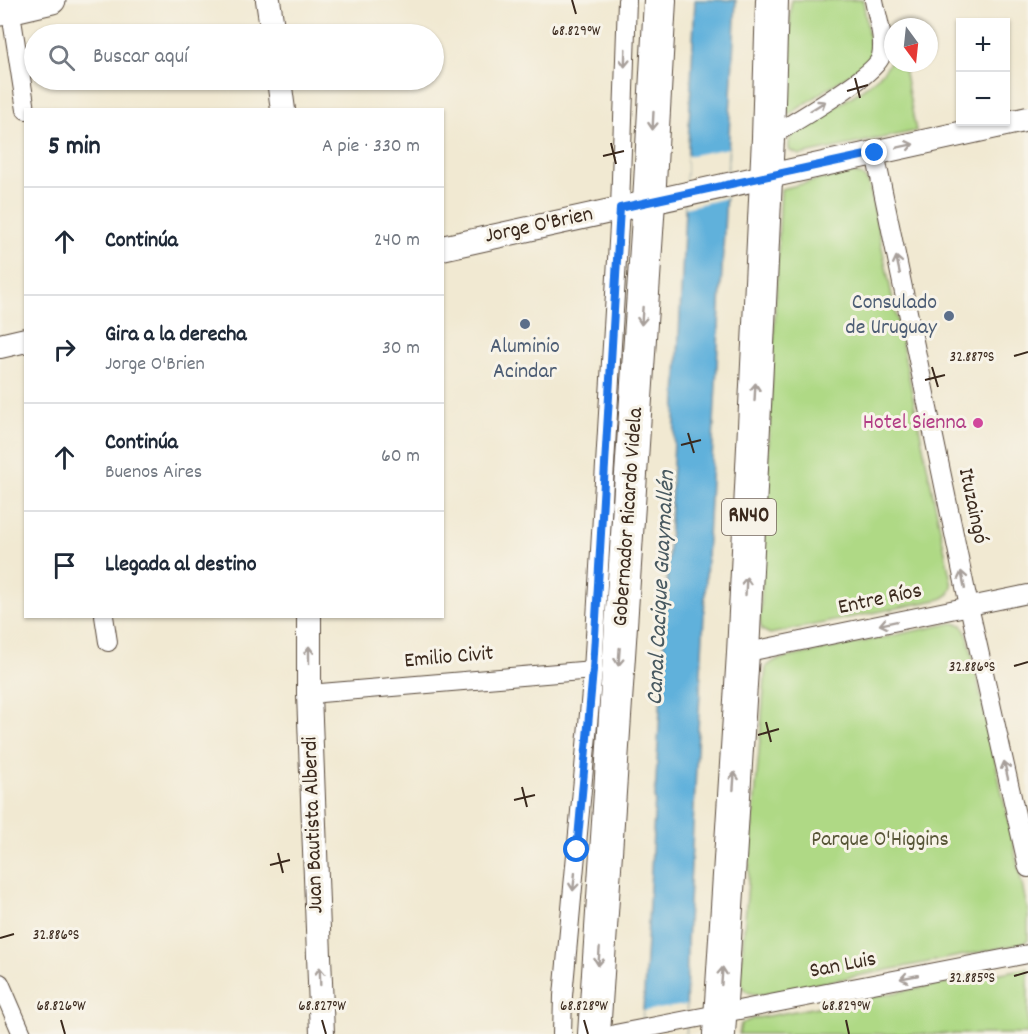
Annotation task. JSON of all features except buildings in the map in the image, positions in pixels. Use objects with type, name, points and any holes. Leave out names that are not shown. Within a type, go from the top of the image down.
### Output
[{"type":"highway","name":"Gobernador Ricardo Videla","points":[[594,1034],[634,205],[660,0]]},
{"type":"highway","name":"RN40","points":[[719,1024],[743,653],[768,138],[772,0]]},
{"type":"main road","points":[[7,7],[52,0]]},
{"type":"street","points":[[268,0],[272,24]]},
{"type":"street","points":[[562,1034],[563,996],[634,205],[627,0]]},
{"type":"street","points":[[768,138],[876,66],[881,56],[882,43],[874,0]]},
{"type":"street","points":[[7,7],[26,108]]},
{"type":"street","points":[[280,90],[283,108]]},
{"type":"street","name":"Jorge O'Brien","points":[[444,248],[1028,119]]},
{"type":"street","name":"Ituzaingó","points":[[875,153],[969,606],[1028,868]]},
{"type":"street","points":[[0,346],[24,340]]},
{"type":"street","name":"Entre Ríos","points":[[743,653],[1028,594]]},
{"type":"street","points":[[104,618],[108,642]]},
{"type":"street","name":"Juan Bautista Alberdi","points":[[309,618],[309,694],[322,1034]]},
{"type":"street","name":"Emilio Civit","points":[[309,694],[593,670]]},
{"type":"street","name":"San Luis","points":[[615,1034],[686,1021],[719,1024],[1028,954]]},
{"type":"street","points":[[0,983],[22,1034]]},
{"type":"green space","points":[[791,0],[863,0],[871,52],[867,61],[857,69],[787,116]]},
{"type":"green space","points":[[884,70],[905,72],[916,131],[800,155],[790,151],[789,141],[796,130],[852,96]]},
{"type":"green space","points":[[848,173],[861,175],[869,185],[952,586],[949,594],[941,599],[770,634],[762,630],[760,622],[781,189]]},
{"type":"green space","name":"Parque O'Higgins","points":[[953,623],[962,625],[968,637],[1028,912],[1028,940],[1021,944],[764,994],[748,992],[740,979],[766,667],[776,660]]},
{"type":"green space","points":[[1028,968],[1028,1034],[739,1034],[741,1024],[752,1019]]},
{"type":"water","points":[[695,0],[736,0],[687,942],[686,1034],[644,1028],[643,1011],[668,567]]},
{"type":"pier","points":[[728,148],[726,198],[685,208],[687,156]]},
{"type":"pier","points":[[686,1005],[686,1034],[644,1034],[643,1011]]},
{"type":"place","name":"Consulado de Uruguay","points":[[949,316]]},
{"type":"place","name":"Aluminio Acindar","points":[[525,324]]},
{"type":"place","name":"Hotel Sienna","points":[[978,423]]},
{"type":"route","points":[[577,850],[593,670],[620,208],[875,153]]},
{"type":"water label","name":"Canal Cacique Guaymallén","points":[[662,588]]}]
